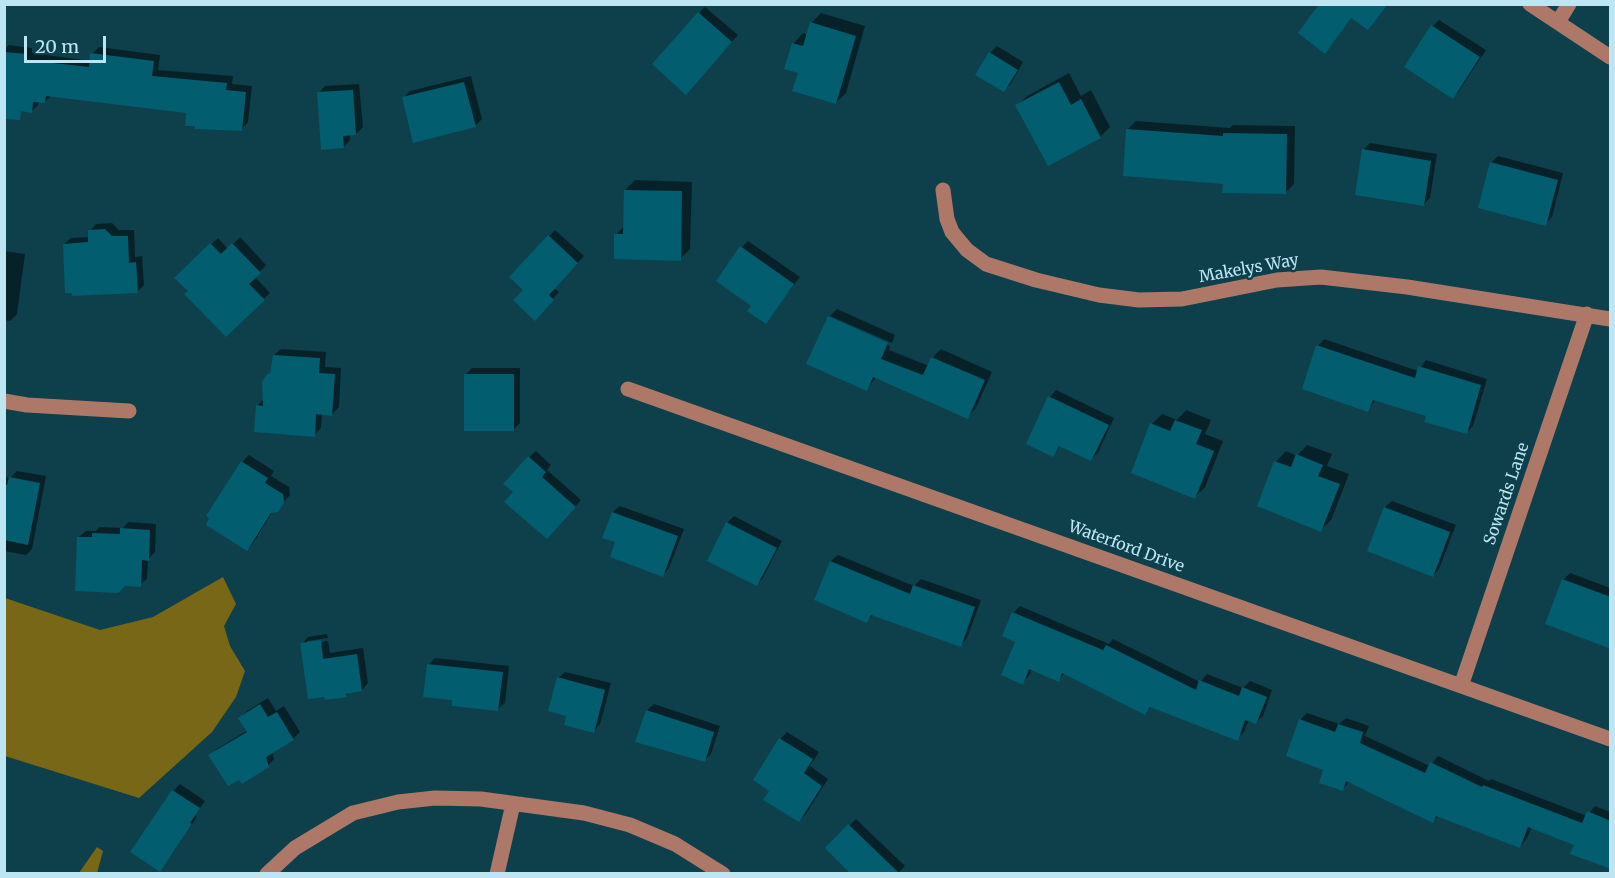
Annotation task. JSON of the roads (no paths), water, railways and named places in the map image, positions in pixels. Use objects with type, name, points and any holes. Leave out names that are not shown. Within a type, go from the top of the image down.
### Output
[{"type":"street","points":[[1530,4],[1611,57]]},
{"type":"street","points":[[1558,22],[1569,4]]},
{"type":"street","name":"Makelys Way","points":[[943,190],[947,219],[952,232],[967,250],[986,264],[1036,280],[1100,295],[1138,300],[1182,299],[1277,280],[1321,276],[1611,319]]},
{"type":"street","name":"Sowards Lane","points":[[1461,686],[1587,314]]},
{"type":"street","name":"Waterford Drive","points":[[628,389],[1611,739]]},
{"type":"street","points":[[4,401],[27,405],[129,411]]},
{"type":"street","points":[[267,873],[295,848],[353,813],[398,802],[435,798],[481,800],[584,813],[630,825],[675,844],[723,873]]},
{"type":"street","points":[[497,873],[513,804]]}]
